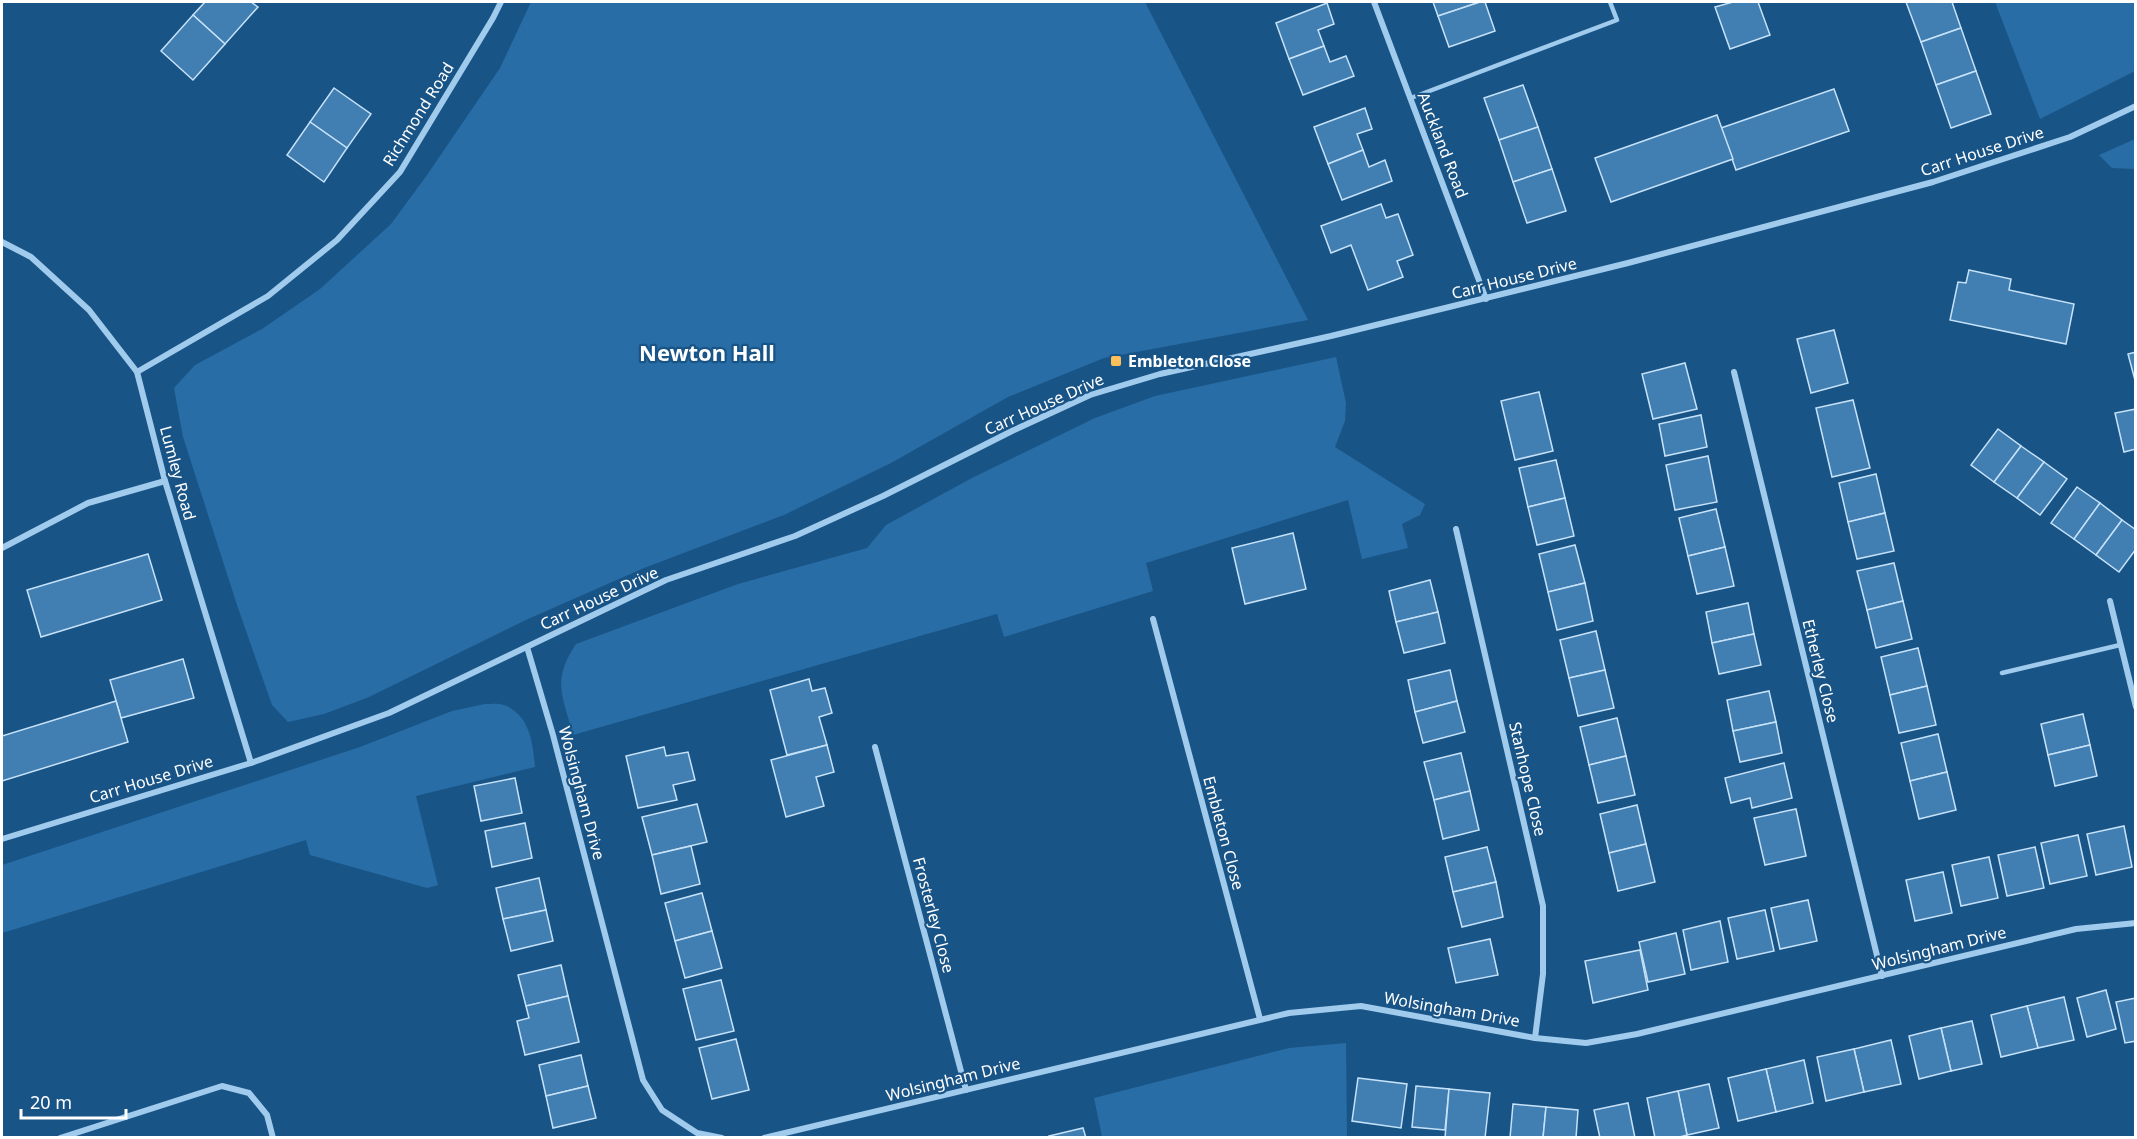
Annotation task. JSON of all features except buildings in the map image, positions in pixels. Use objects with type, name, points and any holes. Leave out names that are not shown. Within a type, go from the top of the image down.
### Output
[{"type":"street","name":"Richmond Road","points":[[137,372],[268,296],[337,240],[400,172],[501,2]]},
{"type":"street","name":"Auckland Road","points":[[1374,2],[1486,299]]},
{"type":"street","name":"Carr House Drive","points":[[2,839],[250,763],[389,713],[666,580],[795,536],[884,496],[1012,430],[1090,395],[1160,374],[1486,299],[1933,182],[2070,137],[2136,106]]},
{"type":"street","name":"Lumley Road","points":[[2,242],[31,257],[89,310],[137,372],[165,481],[250,763]]},
{"type":"street","name":"Etherley Close","points":[[1734,372],[1882,976]]},
{"type":"street","points":[[2,548],[88,503],[165,481]]},
{"type":"street","name":"Stanhope Close","points":[[1455,529],[1544,906],[1544,974],[1535,1038]]},
{"type":"street","points":[[2110,601],[2136,707]]},
{"type":"street","name":"Embleton Close","points":[[1153,619],[1260,1018]]},
{"type":"street","name":"Wolsingham Drive","points":[[527,647],[553,735],[643,1080],[662,1110],[696,1135],[722,1137]]},
{"type":"street","name":"Frosterley Close","points":[[875,747],[966,1090]]},
{"type":"street","name":"Wolsingham Drive","points":[[764,1137],[1288,1013],[1361,1006],[1535,1038],[1586,1043],[1637,1034],[2076,929],[2136,923]]},
{"type":"street","points":[[60,1137],[222,1086],[249,1093],[267,1115],[273,1137]]},
{"type":"lane","points":[[1411,98],[1617,20],[1610,2]]},
{"type":"lane","points":[[2002,673],[2120,645]]},
{"type":"shaded area","points":[[531,2],[1145,2],[1308,320],[1104,358],[1008,397],[891,463],[784,515],[644,568],[528,619],[369,697],[324,714],[288,722],[272,705],[238,608],[183,437],[174,388],[195,365],[262,329],[320,289],[391,224],[500,68]]},
{"type":"shaded area","points":[[1995,2],[2135,2],[2135,71],[2040,119]]},
{"type":"shaded area","points":[[2135,139],[2135,169],[2112,168],[2099,155]]},
{"type":"shaded area","points":[[1336,357],[1346,403],[1345,421],[1335,447],[1425,504],[1420,515],[1402,524],[1408,548],[1362,559],[1348,500],[1146,563],[1153,591],[1004,637],[997,614],[573,735],[563,699],[561,679],[568,657],[576,644],[738,584],[867,548],[886,525],[970,479],[1095,418],[1155,396]]},
{"type":"shaded area","points":[[485,704],[504,705],[520,716],[531,739],[535,767],[416,796],[438,885],[427,888],[310,855],[306,840],[2,933],[2,865],[360,747],[452,711]]},
{"type":"shaded area","points":[[1346,1043],[1347,1137],[1102,1137],[1094,1098],[1289,1048]]},
{"type":"place","name":"Embleton Close","points":[[1116,361]]},
{"type":"district","name":"Newton Hall","points":[[707,352]]}]
